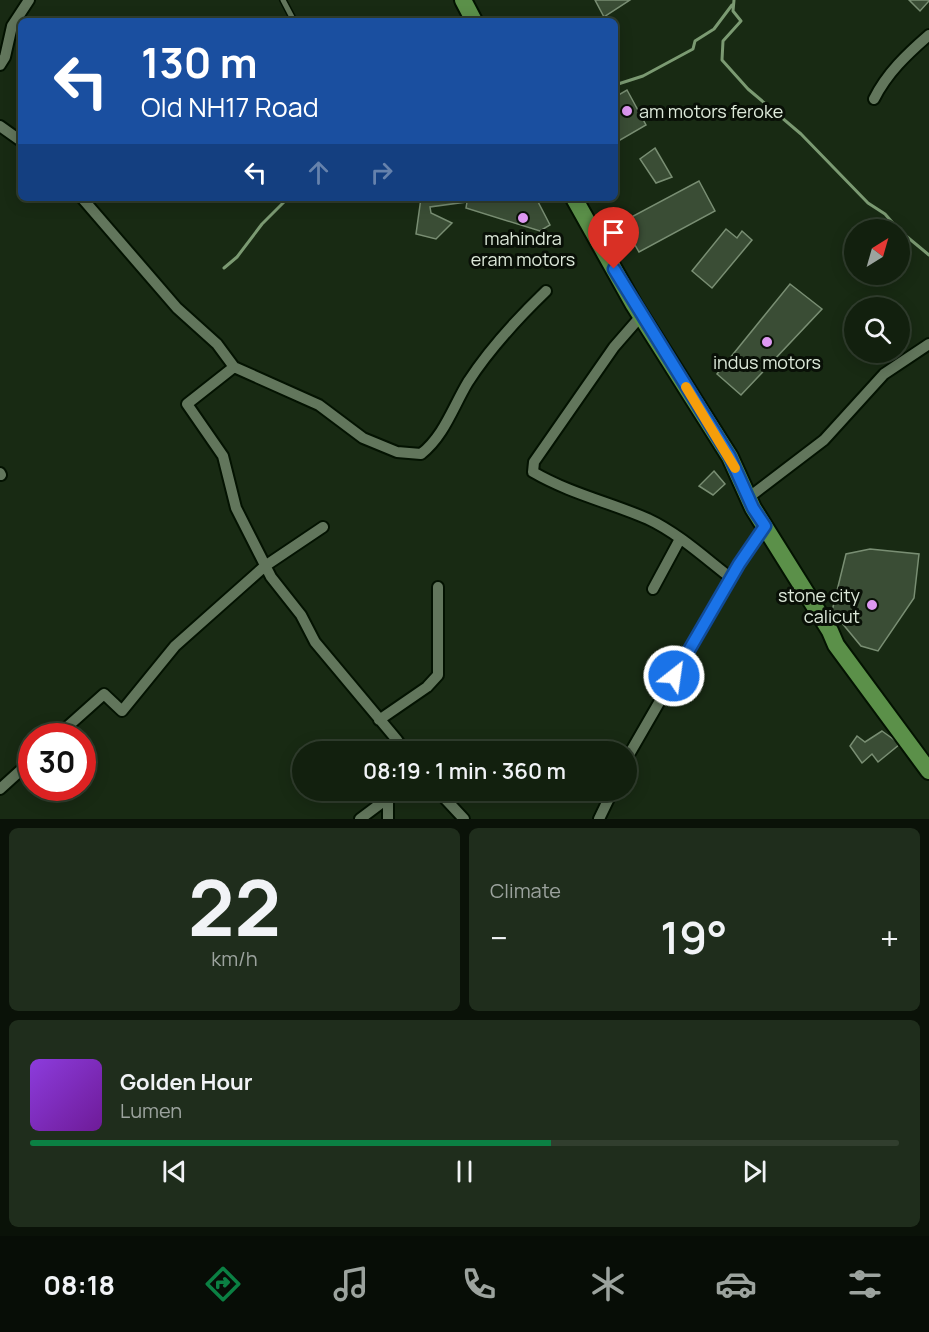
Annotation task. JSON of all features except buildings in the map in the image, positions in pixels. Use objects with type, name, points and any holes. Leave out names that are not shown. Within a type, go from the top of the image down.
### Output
[{"type":"main road","points":[[463,0],[472,18]]},
{"type":"main road","points":[[576,201],[641,316],[730,457],[748,498],[830,631],[836,645],[929,771]]},
{"type":"main road","points":[[830,631],[842,641],[929,757]]},
{"type":"street","points":[[0,65],[5,57],[12,26],[29,0]]},
{"type":"street","points":[[874,99],[883,82],[910,51],[929,34]]},
{"type":"street","points":[[0,126],[18,139]]},
{"type":"street","points":[[85,201],[177,308],[218,344],[234,367],[319,405],[363,438],[397,452],[421,454],[434,443],[469,381],[515,321],[546,291]]},
{"type":"street","points":[[641,316],[614,347],[534,462],[533,472],[563,490],[649,520],[680,539],[731,578]]},
{"type":"street","points":[[748,498],[824,440],[884,374],[929,344]]},
{"type":"street","points":[[234,367],[187,404],[223,456],[236,508],[265,566],[301,615],[315,642],[397,740]]},
{"type":"street","points":[[637,741],[731,578],[765,526]]},
{"type":"street","points":[[72,723],[104,694],[122,711],[175,646],[265,566],[323,527]]},
{"type":"street","points":[[653,589],[680,539]]},
{"type":"street","points":[[379,720],[427,687],[438,675],[438,587]]},
{"type":"street","points":[[0,789],[18,773]]},
{"type":"street","points":[[361,819],[383,801]]},
{"type":"street","points":[[388,819],[391,801]]},
{"type":"street","points":[[447,801],[464,819]]},
{"type":"street","points":[[599,819],[608,801]]},
{"type":"lane","points":[[283,0],[292,18]]},
{"type":"waterway","points":[[734,0],[733,11],[741,21],[723,41],[722,60],[748,89],[801,134],[868,203],[889,219]]},
{"type":"waterway","points":[[618,84],[643,76],[693,49],[695,41],[714,29],[732,5]]},
{"type":"waterway","points":[[224,268],[237,257],[262,224],[285,201]]},
{"type":"waterway","points":[[910,239],[929,255]]},
{"type":"slow traffic","points":[[686,387],[735,468]]},
{"type":"place","name":"am motors feroke","points":[[627,111]]},
{"type":"place","name":"mahindra eram motors","points":[[523,218]]},
{"type":"place","name":"indus motors","points":[[767,342]]},
{"type":"place","name":"stone city calicut","points":[[872,605]]},
{"type":"route","points":[[614,269],[634,305],[730,457],[753,508],[765,526],[739,564],[674,676]]}]
